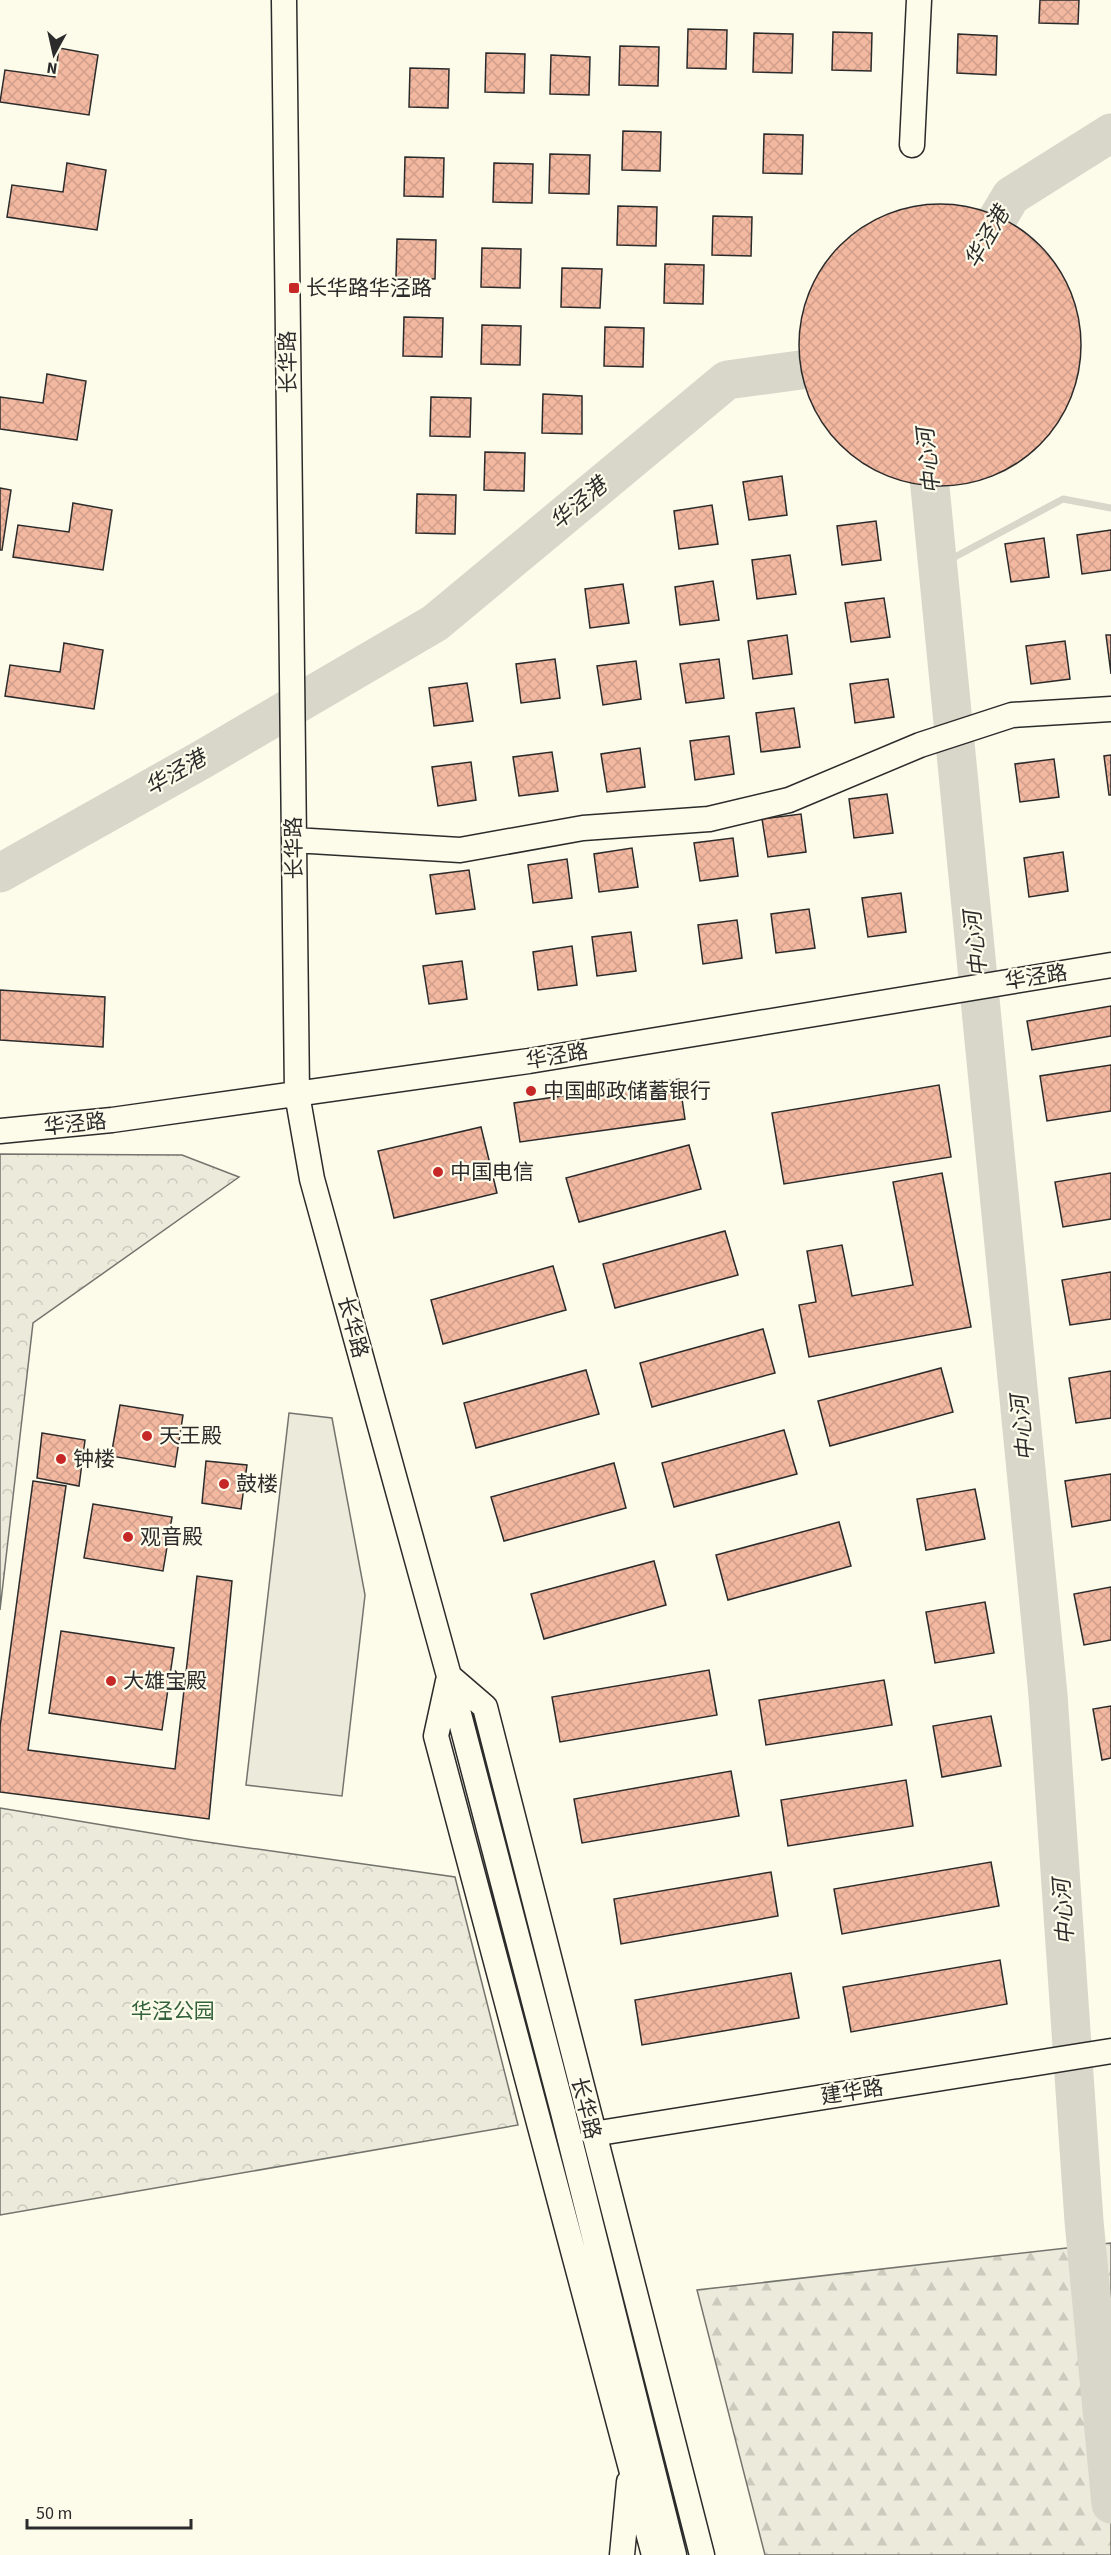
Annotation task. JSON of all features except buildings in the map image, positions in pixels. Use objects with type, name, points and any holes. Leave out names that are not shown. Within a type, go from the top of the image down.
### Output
[{"type":"street","name":"长华路","points":[[284,0],[297,1094],[312,1179],[449,1676],[563,2112],[674,2555]]},
{"type":"street","points":[[912,145],[919,0]]},
{"type":"street","points":[[294,840],[460,850],[583,828],[709,819],[789,800],[920,745],[1012,715],[1111,709]]},
{"type":"street","name":"华泾路","points":[[0,1131],[112,1120],[529,1061],[1111,965]]},
{"type":"street","name":"长华路","points":[[449,1676],[484,1707],[702,2555]]},
{"type":"street","name":"长华路","points":[[449,1676],[436,1736],[654,2555]]},
{"type":"street","name":"建华路","points":[[593,2134],[1103,2052]]},
{"type":"street","points":[[622,2555],[631,2467]]},
{"type":"green space","points":[[0,1154],[182,1155],[239,1177],[33,1323],[0,1610]]},
{"type":"green space","name":"华泾公园","points":[[0,1808],[193,1840],[455,1877],[518,2125],[0,2215]]},
{"type":"green space","points":[[1111,2243],[1111,2555],[765,2555],[697,2290]]},
{"type":"shaded area","points":[[289,1413],[332,1418],[365,1595],[342,1796],[246,1785]]},
{"type":"waterway","name":"华泾港","points":[[917,354],[1011,196],[1111,133]]},
{"type":"waterway","name":"中心河","points":[[917,354],[1048,1695],[1084,2221],[1111,2504]]},
{"type":"waterway","name":"华泾港","points":[[0,873],[203,759],[435,623],[727,380],[917,354]]},
{"type":"waterway","points":[[938,566],[1063,499],[1111,508]]},
{"type":"place","name":"长华路华泾路","points":[[294,288]]},
{"type":"place","name":"中国邮政储蓄银行","points":[[531,1091]]},
{"type":"place","name":"中国电信","points":[[438,1172]]},
{"type":"place","name":"天王殿","points":[[147,1436]]},
{"type":"place","name":"钟楼","points":[[61,1459]]},
{"type":"place","name":"鼓楼","points":[[224,1484]]},
{"type":"place","name":"观音殿","points":[[128,1537]]},
{"type":"place","name":"大雄宝殿","points":[[111,1681]]}]
